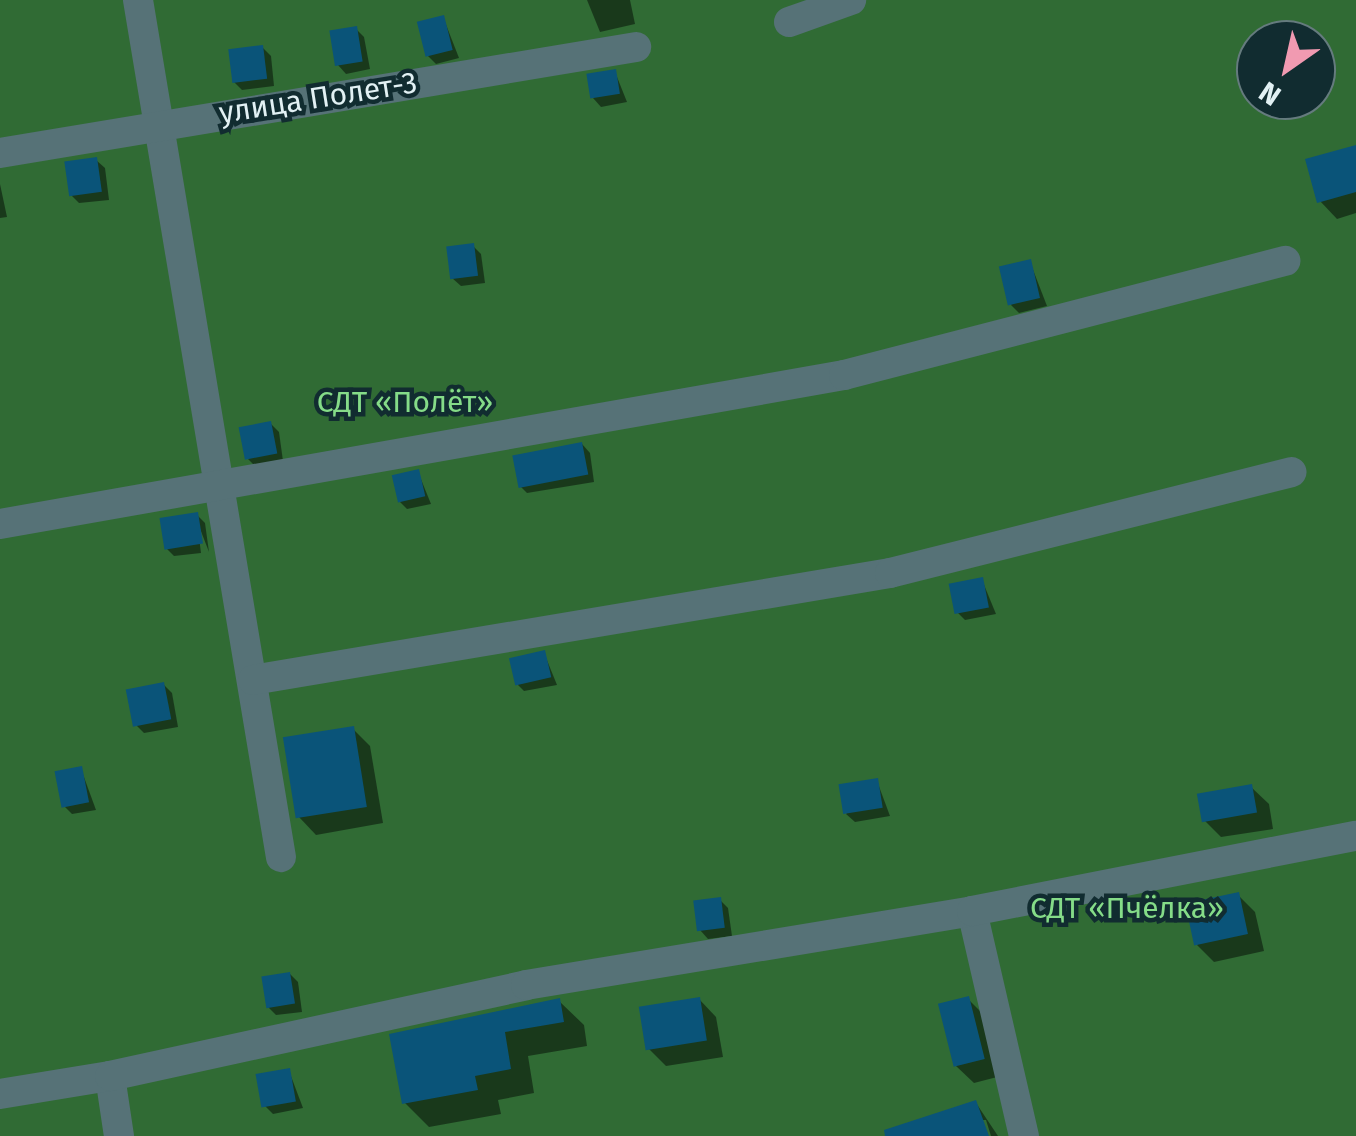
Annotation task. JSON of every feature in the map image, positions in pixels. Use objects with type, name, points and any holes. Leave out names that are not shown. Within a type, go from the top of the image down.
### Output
[{"type":"street","points":[[138,0],[222,485],[281,857]]},
{"type":"street","points":[[789,22],[851,0]]},
{"type":"street","name":"улица Полет-3","points":[[0,153],[636,47]]},
{"type":"street","points":[[0,524],[844,375],[1286,261]]},
{"type":"street","points":[[253,680],[890,573],[1292,472]]},
{"type":"street","points":[[0,1094],[110,1076],[526,985],[972,911],[1356,836]]},
{"type":"street","points":[[972,911],[1024,1136]]},
{"type":"street","points":[[110,1076],[120,1136]]},
{"type":"green space","name":"СДТ «Полёт»","points":[[0,0],[1356,0],[1356,1136],[0,1136]]},
{"type":"building","points":[[444,15],[453,50],[426,57],[417,22]]},
{"type":"building","points":[[357,26],[363,62],[335,66],[329,30]]},
{"type":"building","points":[[263,45],[267,79],[232,83],[228,49]]},
{"type":"building","points":[[616,69],[620,94],[590,98],[586,74]]},
{"type":"building","points":[[1356,145],[1356,192],[1317,203],[1305,159]]},
{"type":"building","points":[[97,157],[102,192],[69,196],[64,162]]},
{"type":"building","points":[[474,243],[478,276],[450,279],[446,246]]},
{"type":"building","points":[[1031,259],[1040,298],[1008,305],[999,266]]},
{"type":"building","points":[[271,421],[277,453],[245,460],[239,427]]},
{"type":"building","points":[[582,442],[588,474],[519,488],[512,456]]},
{"type":"building","points":[[419,469],[425,496],[398,503],[392,475]]},
{"type":"building","points":[[198,512],[203,544],[164,550],[159,518]]},
{"type":"building","points":[[983,577],[989,607],[955,614],[949,584]]},
{"type":"building","points":[[545,650],[551,677],[515,686],[509,658]]},
{"type":"building","points":[[164,682],[171,719],[133,727],[126,689]]},
{"type":"building","points":[[354,726],[367,807],[296,818],[283,737]]},
{"type":"building","points":[[82,766],[89,802],[62,808],[55,771]]},
{"type":"building","points":[[878,778],[883,808],[843,814],[838,784]]},
{"type":"building","points":[[1252,784],[1257,813],[1202,822],[1197,794]]},
{"type":"building","points":[[1239,892],[1248,934],[1194,945],[1185,903]]},
{"type":"building","points":[[721,897],[725,928],[697,931],[693,900]]},
{"type":"building","points":[[290,972],[295,1004],[266,1008],[261,977]]},
{"type":"building","points":[[969,996],[985,1059],[954,1067],[938,1004]]},
{"type":"building","points":[[700,997],[707,1040],[646,1050],[639,1007]]},
{"type":"building","points":[[560,998],[564,1022],[505,1032],[511,1069],[475,1076],[478,1090],[402,1104],[389,1034]]},
{"type":"building","points":[[290,1068],[296,1101],[261,1108],[256,1074]]},
{"type":"building","points":[[976,1100],[989,1136],[885,1136],[884,1130]]},
{"type":"park label","name":"СДТ «Пчёлка»","points":[[1127,908]]}]
